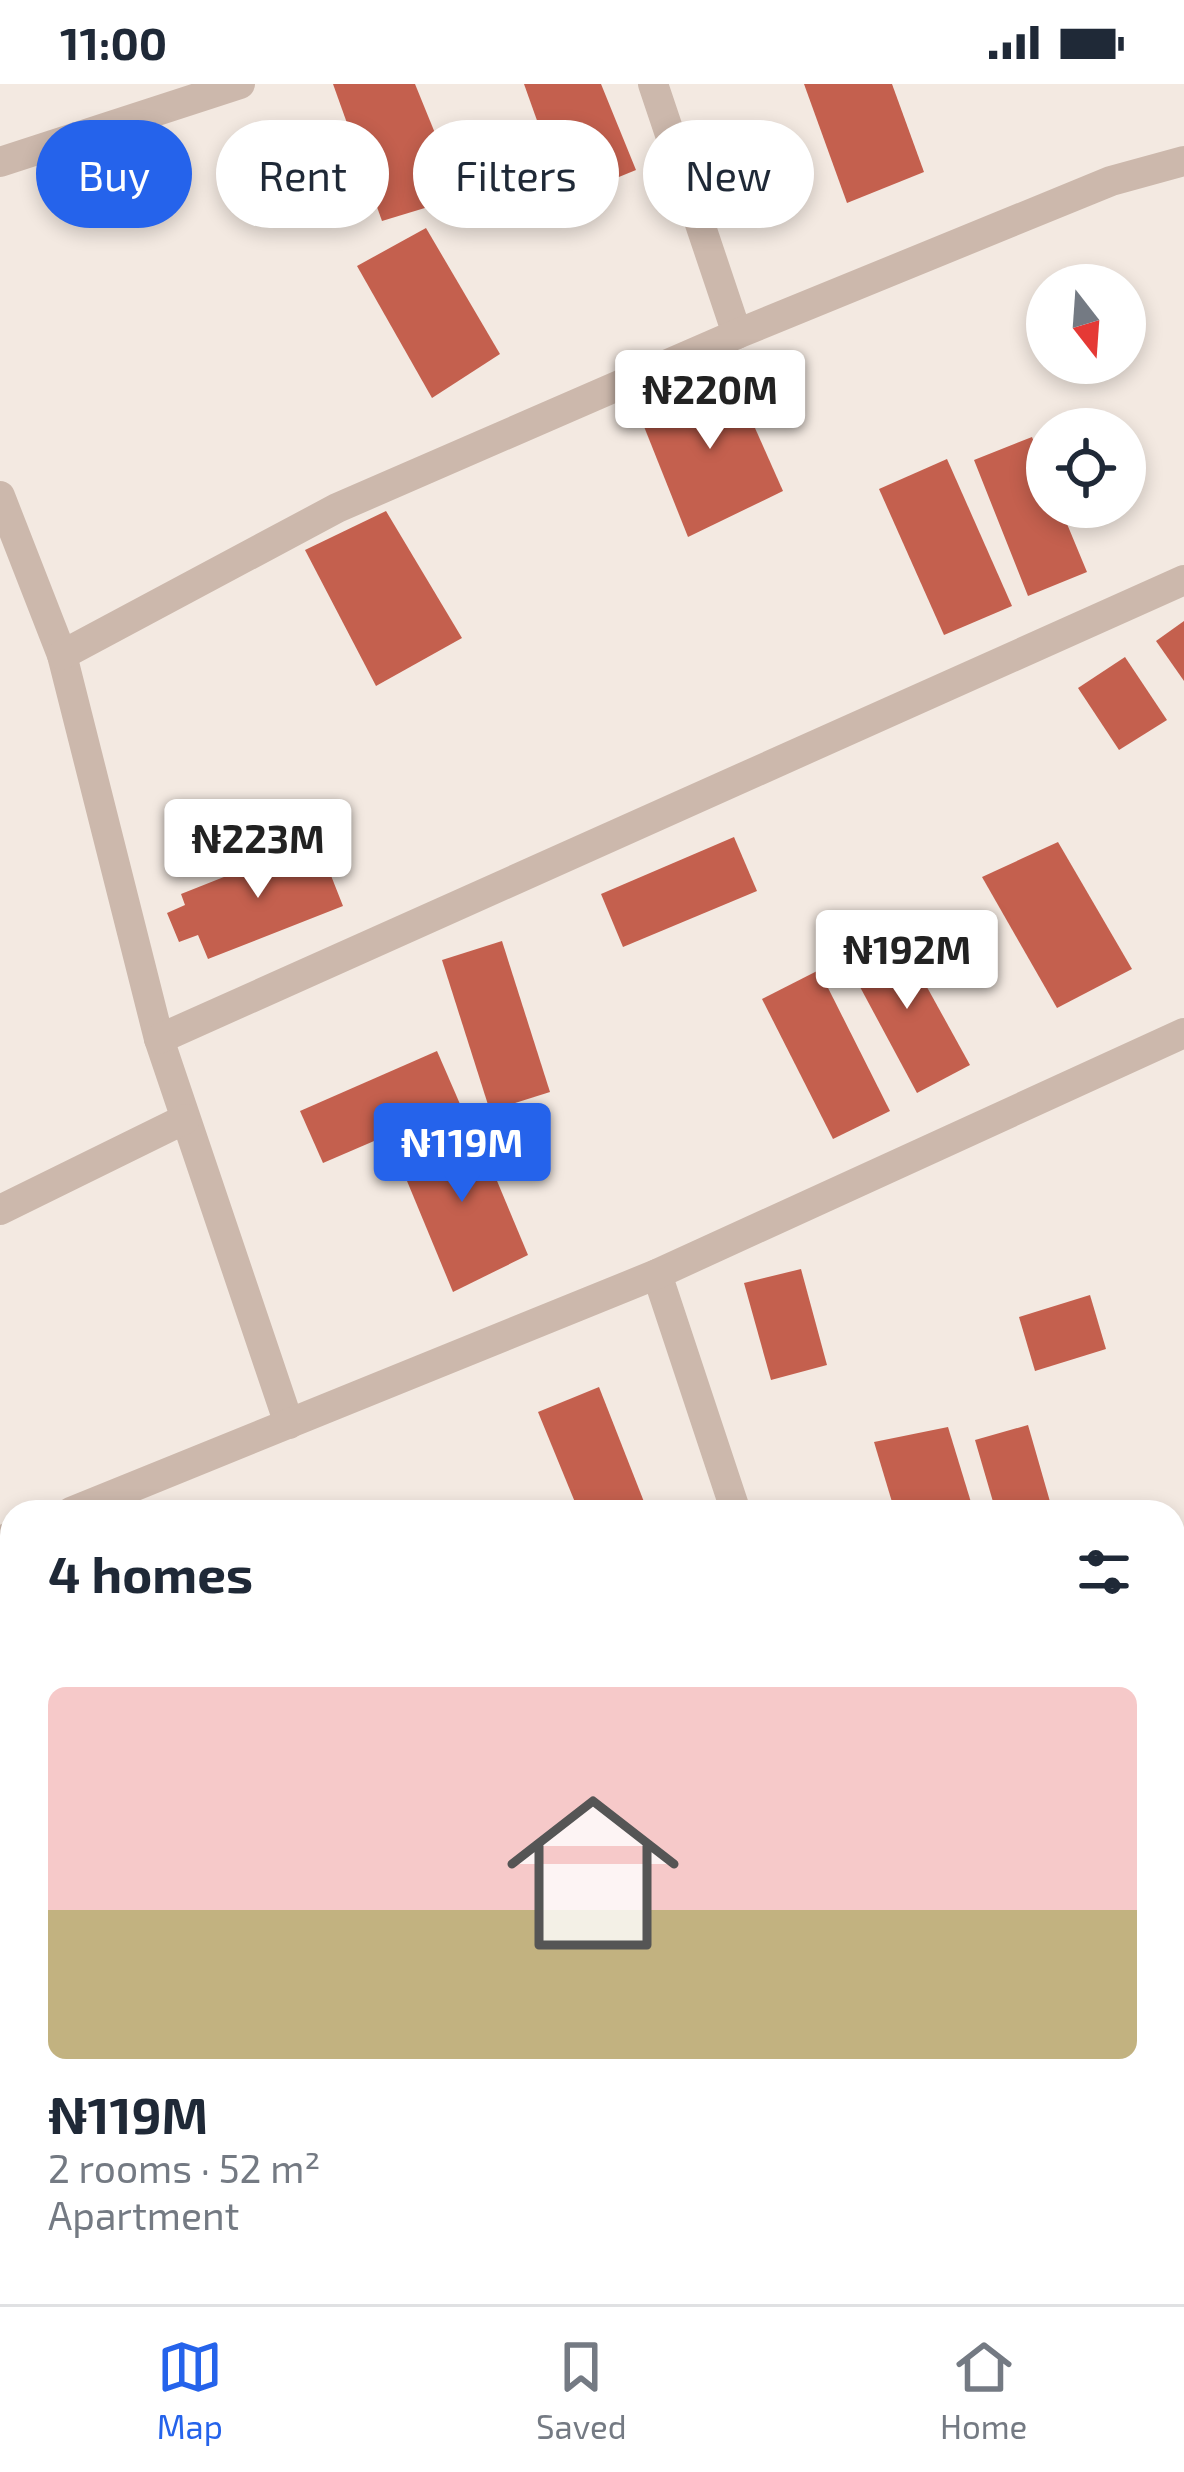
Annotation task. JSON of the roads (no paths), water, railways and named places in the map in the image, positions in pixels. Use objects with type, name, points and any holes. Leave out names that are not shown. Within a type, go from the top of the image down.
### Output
[{"type":"street","points":[[0,162],[241,84]]},
{"type":"street","points":[[653,84],[737,334]]},
{"type":"street","points":[[62,655],[338,508],[737,334],[1111,181],[1184,161]]},
{"type":"street","points":[[0,496],[62,655],[159,1039],[289,1424]]},
{"type":"street","points":[[159,1039],[1184,580]]},
{"type":"street","points":[[100,1500],[657,1274],[1184,1033]]},
{"type":"street","points":[[0,1210],[185,1119]]},
{"type":"street","points":[[657,1274],[732,1500]]}]
